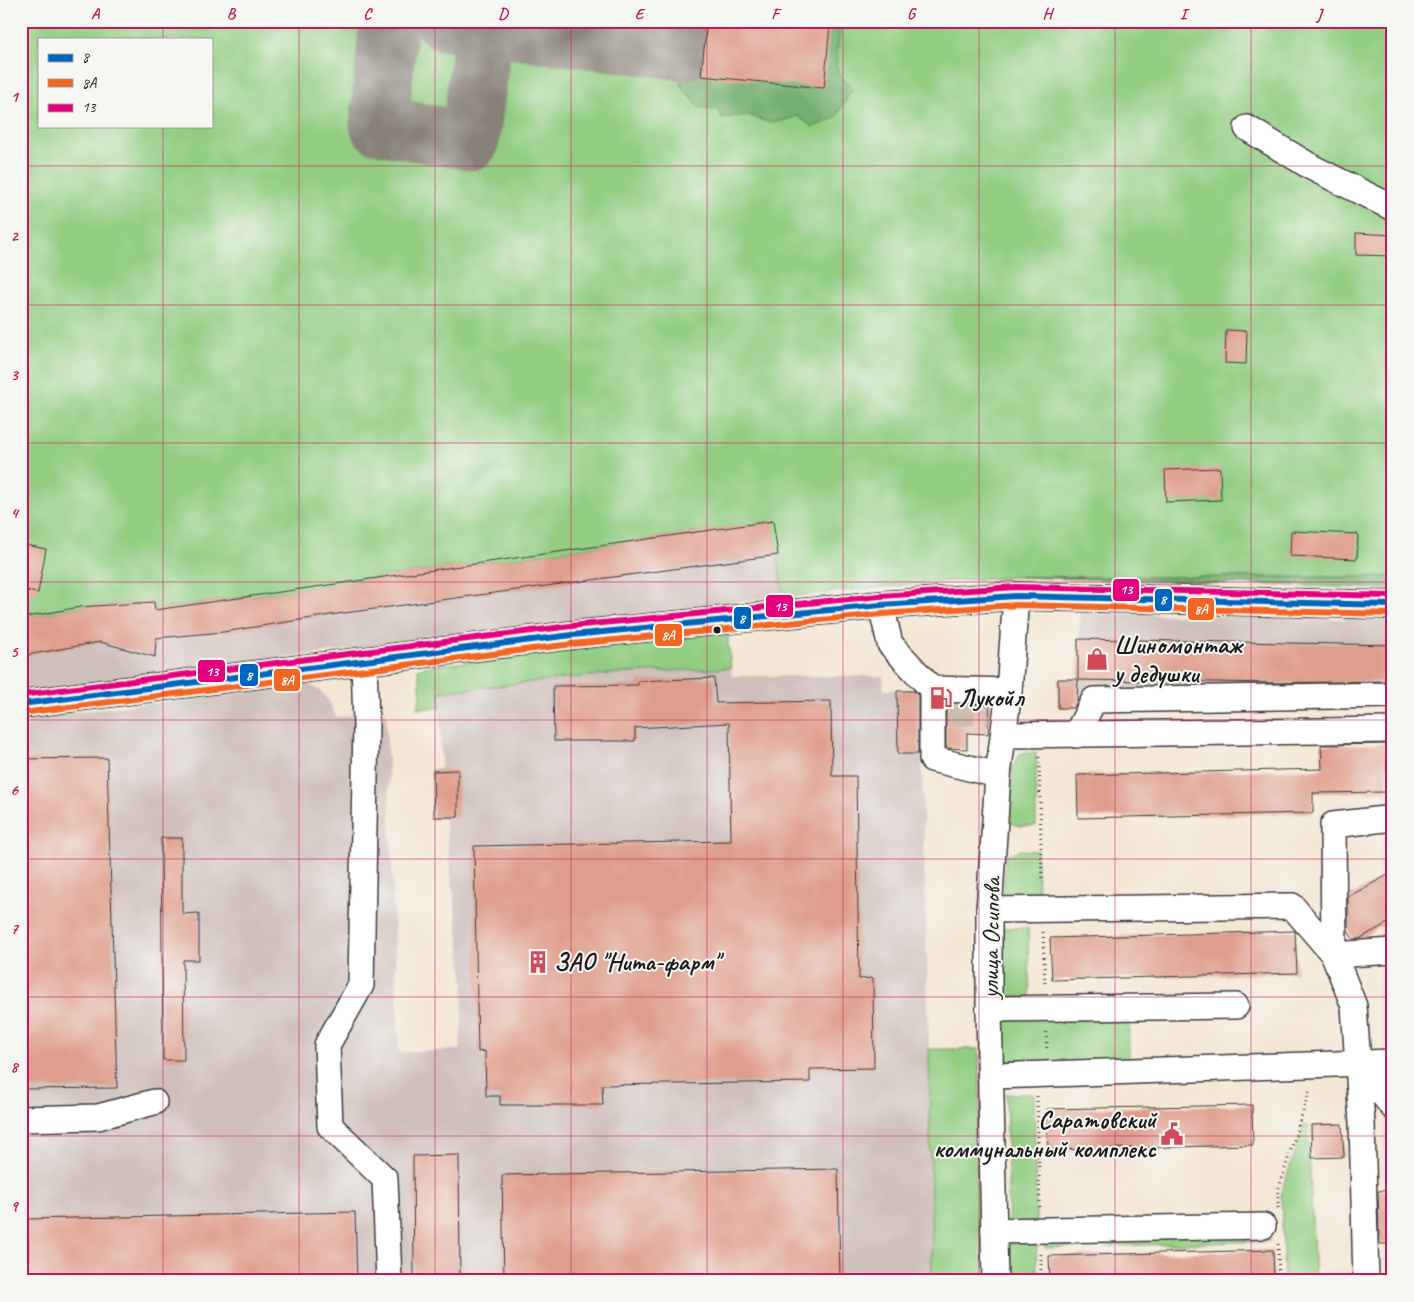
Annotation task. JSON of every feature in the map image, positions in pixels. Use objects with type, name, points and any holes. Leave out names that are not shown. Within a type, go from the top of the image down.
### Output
[{"type":"main road","points":[[21,704],[572,635],[881,605],[1016,596],[1393,605]]},
{"type":"street","points":[[1247,128],[1312,168],[1393,208]]},
{"type":"street","name":"улица Осипова","points":[[995,1281],[992,1076],[989,1009],[989,910],[1002,713],[1016,596]]},
{"type":"street","points":[[881,605],[890,644],[937,704],[932,759],[998,775]]},
{"type":"street","points":[[364,661],[366,724],[361,986],[327,1045],[330,1126],[385,1179],[389,1281]]},
{"type":"street","points":[[1076,735],[1094,700],[1393,694]]},
{"type":"street","points":[[937,704],[1002,713],[1076,735],[1393,730]]},
{"type":"street","points":[[1334,955],[1332,825],[1393,818]]},
{"type":"street","points":[[989,910],[1292,906],[1334,955],[1354,1006],[1362,1123],[1366,1279]]},
{"type":"street","points":[[1334,955],[1393,951]]},
{"type":"street","points":[[989,1009],[1236,1006]]},
{"type":"street","points":[[992,1076],[1393,1062]]},
{"type":"street","points":[[1358,1064],[1393,1107]]},
{"type":"street","points":[[21,1119],[98,1117],[154,1102]]},
{"type":"street","points":[[994,1231],[1273,1224]]},
{"type":"path","points":[[1317,1065],[1278,1191],[1273,1224],[1279,1281],[1366,1279]]},
{"type":"path","points":[[1036,1074],[1042,1281]]},
{"type":"shaded area","points":[[773,521],[783,597],[570,621],[21,692],[21,618],[80,607],[154,602],[155,610]]},
{"type":"shaded area","points":[[1080,613],[1393,620],[1393,705],[1077,708]]},
{"type":"shaded area","points":[[731,668],[732,676],[883,676],[884,690],[920,689],[929,1049],[932,1281],[21,1281],[21,718],[306,683],[321,691],[330,703],[336,717],[386,712],[399,1052],[460,1050],[464,984],[445,819],[432,819],[431,769],[441,768],[440,692],[608,674]]},
{"type":"green space","points":[[21,21],[1393,21],[1393,577],[1019,577],[935,582],[783,597],[773,521],[155,610],[154,602],[80,607],[21,618]]},
{"type":"green space","points":[[695,21],[843,21],[840,26],[836,66],[840,75],[853,88],[835,118],[813,127],[797,116],[782,121],[767,122],[748,115],[723,118],[716,109],[698,107],[681,86],[682,66]]},
{"type":"green space","points":[[1019,577],[1393,577],[1393,589]]},
{"type":"green space","points":[[727,633],[731,668],[608,674],[440,692],[440,708],[417,708],[421,696],[418,669],[423,667]]},
{"type":"green space","points":[[1020,753],[1036,753],[1036,826],[1020,826],[1008,822],[1012,769]]},
{"type":"green space","points":[[1020,850],[1037,851],[1038,902],[1002,902],[1006,855]]},
{"type":"green space","points":[[1003,928],[1028,928],[1030,1001],[1004,1001]]},
{"type":"green space","points":[[1129,1013],[1129,1067],[1004,1068],[1003,1015]]},
{"type":"green space","points":[[929,1049],[979,1049],[984,1281],[932,1281]]},
{"type":"green space","points":[[1006,1094],[1034,1094],[1037,1281],[1010,1281]]},
{"type":"green space","points":[[1308,1125],[1315,1281],[1284,1281],[1281,1192],[1304,1126]]},
{"type":"green space","points":[[1268,1230],[1269,1241],[1045,1248],[1045,1236]]},
{"type":"building","points":[[707,21],[790,21],[830,25],[824,88],[701,76]]},
{"type":"building","points":[[1356,233],[1393,235],[1393,256],[1356,255]]},
{"type":"building","points":[[1226,330],[1247,331],[1246,364],[1225,363]]},
{"type":"building","points":[[1220,468],[1221,500],[1166,502],[1165,470]]},
{"type":"building","points":[[773,521],[778,555],[337,614],[223,632],[156,638],[155,657],[100,642],[21,656],[21,618],[80,607],[154,602],[155,610]]},
{"type":"building","points":[[1291,531],[1358,534],[1357,559],[1290,556]]},
{"type":"building","points":[[21,544],[46,549],[38,593],[21,590]]},
{"type":"building","points":[[1078,639],[1393,645],[1393,681],[1279,683],[1078,680],[1077,701],[1074,708],[1058,708],[1058,679],[1078,679]]},
{"type":"building","points":[[714,678],[716,703],[831,701],[832,776],[856,776],[859,979],[873,978],[874,1068],[810,1069],[810,1082],[602,1085],[603,1105],[500,1105],[500,1096],[486,1096],[485,1051],[478,1052],[474,846],[731,841],[729,723],[635,728],[635,741],[554,741],[553,686],[638,685],[638,681]]},
{"type":"building","points":[[897,691],[914,691],[918,695],[918,754],[898,754]]},
{"type":"building","points":[[946,704],[990,705],[988,734],[967,733],[967,749],[946,748]]},
{"type":"building","points":[[1387,744],[1387,792],[1313,793],[1313,813],[1078,818],[1077,775],[1322,769],[1321,745]]},
{"type":"building","points":[[107,758],[117,1088],[21,1089],[21,759]]},
{"type":"building","points":[[458,770],[458,817],[434,817],[433,771]]},
{"type":"building","points":[[161,838],[182,838],[182,914],[199,913],[199,960],[183,960],[184,1060],[163,1060]]},
{"type":"building","points":[[1393,872],[1393,920],[1359,939],[1353,939],[1348,931],[1348,897]]},
{"type":"building","points":[[1295,931],[1297,973],[1052,980],[1050,938]]},
{"type":"building","points":[[1252,1105],[1253,1145],[1048,1150],[1047,1109]]},
{"type":"building","points":[[1342,1124],[1344,1157],[1312,1158],[1311,1125]]},
{"type":"building","points":[[459,1155],[460,1281],[414,1281],[413,1156]]},
{"type":"building","points":[[838,1169],[840,1281],[504,1281],[502,1175]]},
{"type":"building","points":[[1393,1190],[1393,1244],[1379,1244],[1378,1191]]},
{"type":"building","points":[[355,1212],[357,1281],[29,1281],[28,1219]]},
{"type":"building","points":[[1273,1250],[1274,1281],[1050,1281],[1049,1256]]},
{"type":"taxiway","points":[[389,21],[379,125],[470,141],[485,21]]},
{"type":"taxiway","points":[[444,21],[685,51]]},
{"type":"tunnel","points":[[949,712],[989,713]]},
{"type":"transit line","name":"13","points":[[21,695],[571,626],[880,596],[1016,587],[1393,596]]},
{"type":"transit line","name":"8","points":[[21,704],[572,635],[881,605],[1016,596],[1393,605]]},
{"type":"transit line","name":"8А","points":[[22,713],[573,644],[882,614],[1016,605],[1393,614]]},
{"type":"place","name":"Шиномонтаж у дедушки","points":[[1097,659]]},
{"type":"place","name":"Лукойл","points":[[941,698]]},
{"type":"place","name":"ЗАО \"Нита-фарм\"","points":[[538,962]]},
{"type":"place","name":"Саратовский коммунальный комплекс","points":[[1172,1134]]}]
